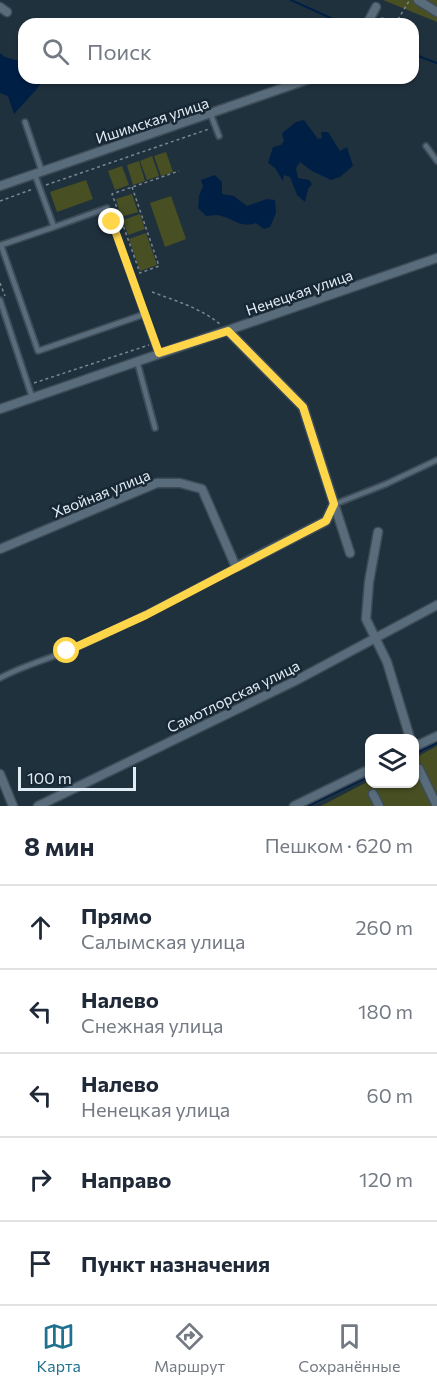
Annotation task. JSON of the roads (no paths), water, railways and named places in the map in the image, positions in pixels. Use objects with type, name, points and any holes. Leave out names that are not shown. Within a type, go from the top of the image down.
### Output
[{"type":"street","points":[[418,0],[437,12]]},
{"type":"street","points":[[370,18],[376,7]]},
{"type":"street","name":"Ишимская улица","points":[[0,186],[295,84]]},
{"type":"street","name":"Ненецкая улица","points":[[0,409],[437,258]]},
{"type":"street","points":[[228,331],[303,407],[350,553]]},
{"type":"street","name":"Хвойная улица","points":[[0,549],[157,483],[180,483],[202,489],[236,567]]},
{"type":"street","points":[[236,567],[326,521],[334,504]]},
{"type":"street","points":[[378,532],[369,582],[366,619],[387,662],[409,734]]},
{"type":"street","name":"Самотлорская улица","points":[[38,806],[297,680],[437,606]]},
{"type":"street","points":[[419,745],[437,736]]},
{"type":"street","points":[[419,769],[437,806]]},
{"type":"street","points":[[294,806],[365,771]]},
{"type":"street","points":[[0,774],[13,806]]},
{"type":"street","points":[[373,794],[379,806]]},
{"type":"lane","points":[[211,114],[219,136]]},
{"type":"lane","points":[[24,122],[39,173],[40,187],[54,227]]},
{"type":"lane","points":[[426,146],[437,161]]},
{"type":"lane","points":[[145,314],[38,351],[1,245],[107,208],[159,353]]},
{"type":"lane","points":[[0,300],[32,398]]},
{"type":"lane","points":[[136,361],[155,428]]},
{"type":"lane","points":[[334,504],[386,484],[437,460]]},
{"type":"lane","points":[[0,678],[18,668],[67,651],[146,615],[236,567]]},
{"type":"water","points":[[0,53],[18,61],[18,84],[40,84],[14,114],[8,96],[0,93]]},
{"type":"water","points":[[304,120],[318,139],[322,138],[321,132],[328,132],[340,151],[347,147],[353,166],[340,177],[331,180],[300,162],[296,168],[298,178],[309,180],[312,184],[308,189],[305,202],[297,195],[290,177],[284,175],[283,181],[275,168],[268,163],[273,147],[281,145],[284,141],[282,133],[296,122]]},
{"type":"water","points":[[215,175],[222,182],[222,194],[234,196],[247,206],[267,199],[275,200],[276,213],[270,227],[264,229],[256,223],[245,225],[217,215],[206,216],[198,208],[203,186],[201,180]]},
{"type":"waterway","points":[[291,0],[331,18]]},
{"type":"waterway","points":[[419,56],[437,63]]},
{"type":"waterway","points":[[419,752],[437,743]]},
{"type":"waterway","points":[[308,806],[365,778]]}]
